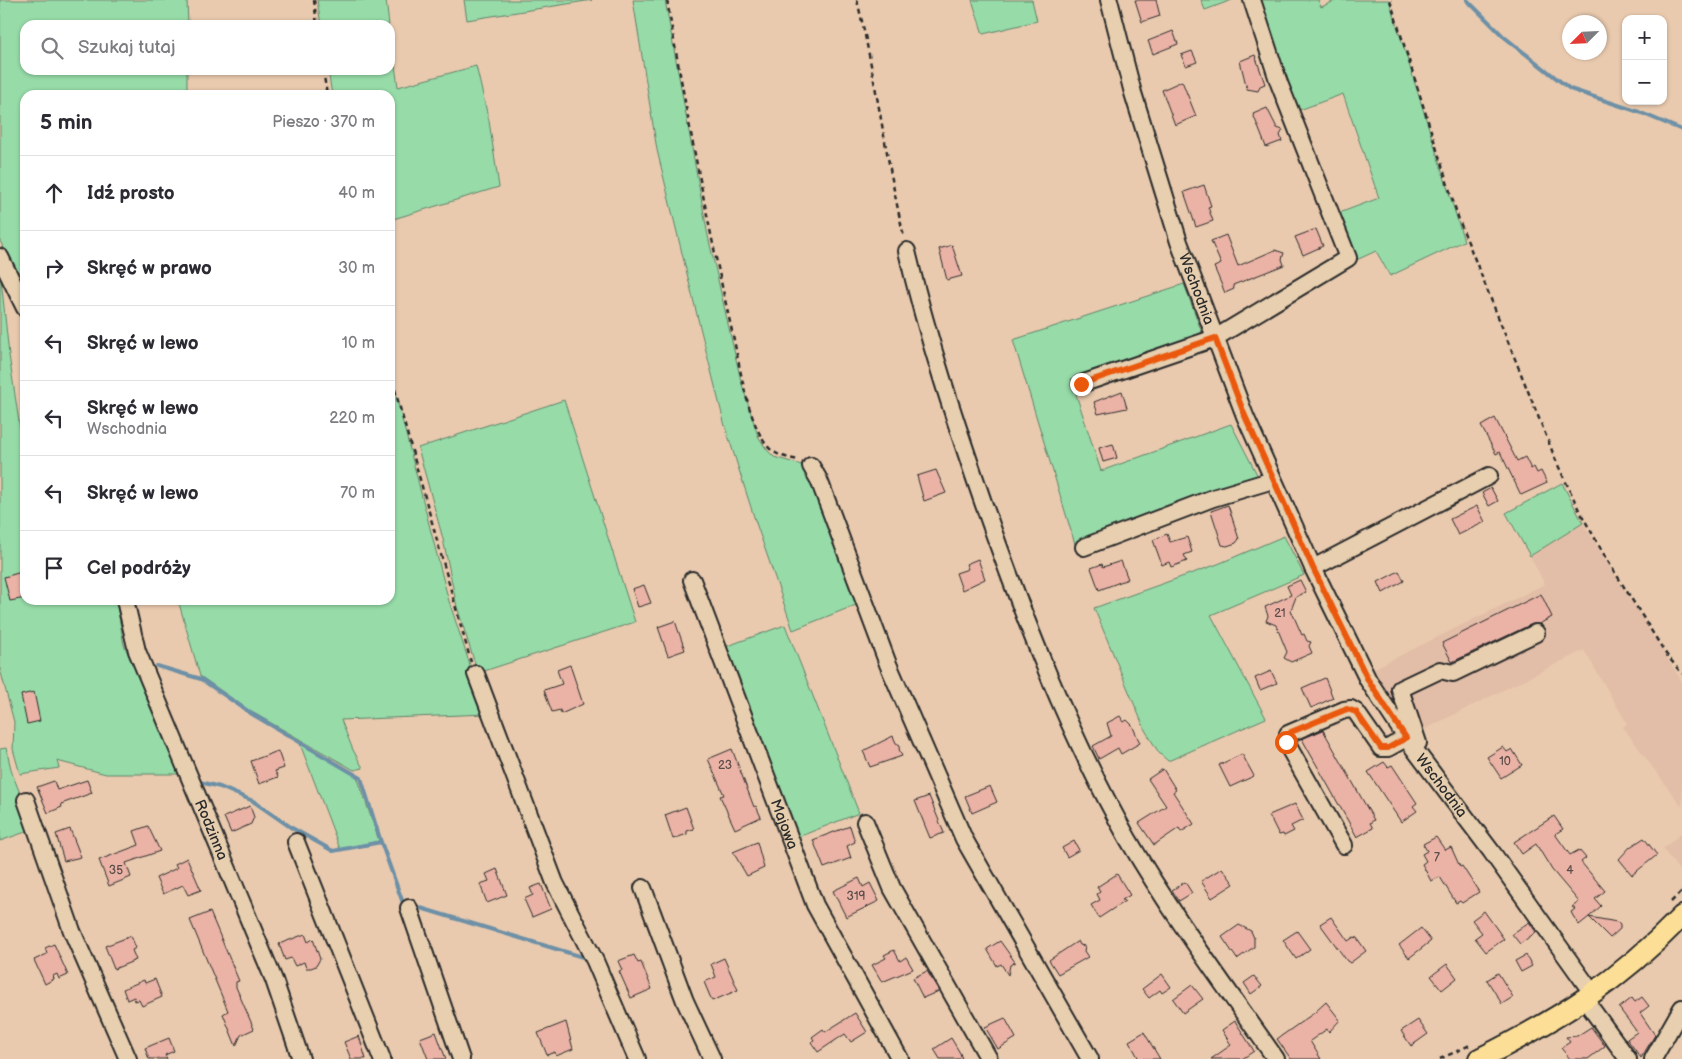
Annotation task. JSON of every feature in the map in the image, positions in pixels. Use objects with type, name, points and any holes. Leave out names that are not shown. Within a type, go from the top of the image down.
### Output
[{"type":"main road","points":[[1480,1059],[1536,1031],[1589,997],[1636,961],[1682,916]]},
{"type":"street","name":"Wschodnia","points":[[1109,0],[1133,93],[1179,242],[1215,338],[1273,480],[1313,568],[1368,680],[1406,738],[1491,851],[1589,997],[1628,1059]]},
{"type":"street","points":[[1081,384],[1215,338],[1348,258],[1278,83],[1252,0]]},
{"type":"street","points":[[907,251],[923,314],[964,448],[1018,604],[1069,722],[1098,781],[1162,896],[1276,1059]]},
{"type":"street","points":[[0,257],[20,298]]},
{"type":"street","points":[[810,466],[819,480],[888,664],[934,774],[964,839],[1090,1059]]},
{"type":"street","points":[[1313,568],[1489,476]]},
{"type":"street","points":[[1084,547],[1213,498],[1273,480]]},
{"type":"street","name":"Majowa","points":[[692,580],[815,905],[900,1059]]},
{"type":"street","name":"Rodzinna","points":[[126,605],[137,651],[274,980],[301,1059]]},
{"type":"street","points":[[1432,773],[1412,730],[1400,689],[1440,670],[1453,673],[1536,634]]},
{"type":"street","points":[[476,674],[555,883],[595,961],[637,1059]]},
{"type":"street","points":[[1344,844],[1288,746],[1288,734],[1347,709],[1356,712],[1381,748],[1388,748],[1406,738]]},
{"type":"street","points":[[26,800],[72,932],[128,1059]]},
{"type":"street","points":[[865,822],[892,888],[989,1059]]},
{"type":"street","points":[[296,842],[382,1059]]},
{"type":"street","points":[[642,888],[685,1000],[712,1059]]},
{"type":"street","points":[[409,908],[461,1059]]},
{"type":"street","points":[[1653,1059],[1682,1008]]},
{"type":"path","points":[[314,0],[316,20]]},
{"type":"path","points":[[667,0],[715,259],[746,394],[765,444],[776,454],[810,466]]},
{"type":"path","points":[[857,0],[878,102],[887,165],[907,251]]},
{"type":"path","points":[[1390,0],[1459,220],[1557,463],[1579,510],[1606,558],[1666,654],[1682,674]]},
{"type":"path","points":[[324,75],[326,90]]},
{"type":"path","points":[[395,390],[459,624],[476,674]]},
{"type":"shaded area","points":[[1583,523],[1682,682],[1682,807],[1623,727],[1627,723],[1584,650],[1415,734],[1399,713],[1373,669],[1545,584],[1530,556]]},
{"type":"shaded area","points":[[1682,833],[1682,874],[1663,849]]},
{"type":"green space","points":[[0,0],[187,0],[188,20],[20,20],[20,75],[187,75],[187,90],[20,90],[20,281],[0,241]]},
{"type":"green space","points":[[317,0],[386,0],[388,20],[320,20]]},
{"type":"green space","points":[[464,0],[592,0],[467,20]]},
{"type":"green space","points":[[633,0],[665,0],[708,236],[741,381],[758,436],[774,457],[805,466],[861,603],[793,630],[725,426],[657,150]]},
{"type":"green space","points":[[972,0],[1032,0],[1037,21],[983,34]]},
{"type":"green space","points":[[1201,0],[1232,0],[1205,10]]},
{"type":"green space","points":[[1255,0],[1318,0],[1321,7],[1337,0],[1389,0],[1464,241],[1390,276],[1376,251],[1352,262],[1334,215],[1379,198],[1343,94],[1294,112]]},
{"type":"green space","points":[[395,65],[398,87],[476,66],[489,121],[499,187],[395,218],[395,90],[331,90],[329,75],[395,75]]},
{"type":"green space","points":[[0,269],[9,355],[20,429],[20,605],[117,605],[124,645],[185,774],[106,774],[57,761],[59,768],[20,774],[13,749],[14,722],[0,669]]},
{"type":"green space","points":[[1184,284],[1204,338],[1071,379],[1101,471],[1231,424],[1263,486],[1078,554],[1013,340]]},
{"type":"green space","points":[[395,391],[448,598],[486,714],[341,720],[353,750],[363,768],[354,770],[250,711],[200,676],[179,605],[395,605]]},
{"type":"green space","points":[[564,400],[635,622],[478,673],[457,607],[443,539],[418,448]]},
{"type":"green space","points":[[1562,483],[1583,523],[1530,556],[1506,513]]},
{"type":"green space","points":[[1284,536],[1304,575],[1211,615],[1266,718],[1168,761],[1159,753],[1145,730],[1094,608],[1218,564]]},
{"type":"green space","points":[[785,625],[859,813],[793,839],[722,648]]},
{"type":"green space","points":[[300,744],[357,776],[379,841],[340,849]]},
{"type":"green space","points":[[6,748],[12,773],[34,829],[0,841],[0,749]]},
{"type":"building","points":[[1135,0],[1156,0],[1160,16],[1142,22]]},
{"type":"building","points":[[1173,31],[1178,44],[1153,54],[1148,41]]},
{"type":"building","points":[[1192,51],[1197,62],[1186,66],[1181,55]]},
{"type":"building","points":[[1255,55],[1265,84],[1260,86],[1258,91],[1247,89],[1240,61]]},
{"type":"building","points":[[1182,81],[1196,116],[1175,125],[1162,90]]},
{"type":"building","points":[[1267,108],[1277,128],[1283,130],[1280,135],[1282,141],[1266,147],[1253,114]]},
{"type":"building","points":[[1204,185],[1211,206],[1208,207],[1213,221],[1196,227],[1184,192]]},
{"type":"building","points":[[1316,229],[1323,246],[1303,255],[1295,237]]},
{"type":"building","points":[[1226,235],[1238,266],[1275,250],[1284,253],[1282,259],[1284,265],[1233,285],[1234,289],[1225,293],[1214,267],[1221,264],[1211,241]]},
{"type":"building","points":[[952,245],[962,276],[947,280],[939,249]]},
{"type":"building","points":[[1122,391],[1127,408],[1098,414],[1094,402]]},
{"type":"building","points":[[1495,418],[1517,461],[1525,457],[1531,469],[1534,467],[1537,473],[1541,471],[1547,483],[1521,495],[1500,452],[1496,454],[1481,426]]},
{"type":"building","points":[[1113,444],[1117,458],[1103,462],[1099,448]]},
{"type":"building","points":[[936,470],[946,493],[924,501],[917,476]]},
{"type":"building","points":[[1491,488],[1498,501],[1489,506],[1482,493]]},
{"type":"building","points":[[1228,505],[1239,539],[1236,543],[1227,546],[1222,545],[1211,511]]},
{"type":"building","points":[[1477,506],[1485,522],[1458,535],[1450,519]]},
{"type":"building","points":[[1167,534],[1170,542],[1187,537],[1192,552],[1184,555],[1187,561],[1171,567],[1169,562],[1162,565],[1153,540]]},
{"type":"building","points":[[978,559],[985,579],[962,590],[956,573],[968,569],[966,564]]},
{"type":"building","points":[[1121,561],[1128,579],[1099,590],[1091,568],[1102,564],[1103,567]]},
{"type":"building","points":[[1399,571],[1404,581],[1383,593],[1378,582]]},
{"type":"building","points":[[20,572],[20,599],[10,601],[4,577]]},
{"type":"building","points":[[1300,580],[1306,592],[1296,597],[1291,610],[1302,635],[1304,634],[1307,641],[1311,642],[1309,646],[1312,653],[1291,662],[1284,658],[1287,652],[1276,625],[1266,621],[1268,616],[1265,607],[1291,595],[1287,586]]},
{"type":"building","points":[[644,585],[651,603],[638,607],[632,589]]},
{"type":"building","points":[[1541,594],[1552,617],[1539,624],[1532,624],[1452,662],[1442,643]]},
{"type":"building","points":[[675,621],[685,650],[668,656],[658,627]]},
{"type":"building","points":[[570,665],[583,704],[561,714],[560,710],[552,712],[544,690],[562,684],[557,670]]},
{"type":"building","points":[[1271,671],[1277,683],[1260,690],[1255,678]]},
{"type":"building","points":[[1325,678],[1333,698],[1311,708],[1302,688]]},
{"type":"building","points":[[34,692],[40,721],[27,724],[21,695]]},
{"type":"building","points":[[1120,716],[1124,722],[1127,720],[1132,725],[1140,743],[1121,754],[1118,748],[1099,759],[1093,746],[1111,736],[1107,723]]},
{"type":"building","points":[[1323,730],[1374,820],[1370,823],[1373,828],[1357,837],[1302,739]]},
{"type":"building","points":[[893,736],[896,743],[900,745],[899,749],[902,756],[870,767],[863,751]]},
{"type":"building","points":[[1503,747],[1507,752],[1512,749],[1522,765],[1501,778],[1487,757]]},
{"type":"building","points":[[732,749],[754,807],[756,806],[761,817],[735,829],[720,796],[724,795],[708,759]]},
{"type":"building","points":[[278,751],[284,768],[275,771],[278,777],[259,784],[251,761]]},
{"type":"building","points":[[1242,754],[1254,776],[1230,787],[1219,765]]},
{"type":"building","points":[[1384,762],[1388,767],[1392,765],[1417,803],[1413,806],[1417,811],[1401,822],[1368,772]]},
{"type":"building","points":[[1163,769],[1176,790],[1173,792],[1194,824],[1181,832],[1179,828],[1154,845],[1139,823],[1166,806],[1148,779]]},
{"type":"building","points":[[87,780],[92,793],[61,804],[62,807],[48,813],[37,787],[54,781],[57,790]]},
{"type":"building","points":[[990,786],[997,802],[972,813],[965,796]]},
{"type":"building","points":[[929,796],[944,833],[930,838],[915,801]]},
{"type":"building","points":[[1295,804],[1303,820],[1291,826],[1294,831],[1284,836],[1283,834],[1279,835],[1269,815]]},
{"type":"building","points":[[250,806],[254,817],[251,824],[231,833],[224,817]]},
{"type":"building","points":[[686,807],[694,829],[687,831],[687,834],[673,839],[665,815]]},
{"type":"building","points":[[1554,816],[1563,829],[1555,834],[1570,855],[1579,850],[1586,858],[1581,862],[1605,891],[1595,899],[1601,906],[1579,925],[1571,912],[1575,909],[1572,907],[1579,902],[1552,870],[1536,844],[1522,854],[1514,842]]},
{"type":"building","points":[[148,826],[160,851],[126,863],[131,877],[109,886],[99,860],[139,845],[134,831]]},
{"type":"building","points":[[850,826],[855,842],[847,846],[851,858],[824,868],[813,840]]},
{"type":"building","points":[[70,829],[81,857],[64,861],[56,834]]},
{"type":"building","points":[[1436,837],[1445,850],[1451,847],[1460,867],[1462,866],[1479,892],[1462,903],[1460,901],[1456,903],[1440,877],[1431,881],[1422,864],[1426,861],[1422,854],[1427,851],[1423,844]]},
{"type":"building","points":[[1644,838],[1657,855],[1632,875],[1619,859],[1630,847]]},
{"type":"building","points":[[1074,841],[1079,850],[1067,857],[1062,848]]},
{"type":"building","points":[[757,842],[764,868],[747,876],[733,852]]},
{"type":"building","points":[[187,858],[201,890],[188,895],[183,885],[163,894],[156,878],[177,868],[175,864]]},
{"type":"building","points":[[1222,868],[1234,884],[1212,898],[1201,881]]},
{"type":"building","points":[[497,869],[507,895],[487,903],[480,884],[489,881],[486,874]]},
{"type":"building","points":[[1117,874],[1130,895],[1122,900],[1125,901],[1099,918],[1091,905],[1100,900],[1097,894],[1100,892],[1097,887]]},
{"type":"building","points":[[859,878],[863,887],[870,883],[879,901],[846,917],[833,891]]},
{"type":"building","points":[[1185,882],[1192,893],[1179,901],[1172,890]]},
{"type":"building","points":[[541,884],[551,909],[532,917],[524,899],[533,895],[530,888]]},
{"type":"building","points":[[1484,911],[1504,939],[1486,952],[1475,938],[1482,933],[1472,920]]},
{"type":"building","points":[[210,912],[239,981],[236,982],[236,987],[254,1029],[241,1035],[236,1046],[223,1014],[228,1011],[190,920]]},
{"type":"building","points":[[1331,917],[1348,941],[1354,937],[1357,938],[1366,951],[1350,963],[1320,924]]},
{"type":"building","points":[[1589,917],[1617,922],[1620,925],[1620,929],[1610,938]]},
{"type":"building","points":[[1529,922],[1536,932],[1520,944],[1512,934]]},
{"type":"building","points":[[1239,925],[1251,931],[1254,938],[1254,947],[1237,959],[1222,937]]},
{"type":"building","points":[[1421,928],[1431,941],[1409,958],[1399,945]]},
{"type":"building","points":[[1297,931],[1310,949],[1296,959],[1283,940]]},
{"type":"building","points":[[305,934],[308,942],[313,939],[320,959],[316,966],[311,968],[306,968],[304,962],[295,966],[291,958],[285,960],[279,944]]},
{"type":"building","points":[[131,936],[136,948],[132,950],[136,960],[114,969],[105,946]]},
{"type":"building","points":[[1000,941],[1015,962],[1010,965],[1008,975],[1001,964],[997,966],[987,949]]},
{"type":"building","points":[[1078,941],[1080,945],[1085,946],[1084,951],[1088,957],[1058,974],[1049,960]]},
{"type":"building","points":[[54,944],[68,975],[59,979],[57,974],[53,976],[54,979],[45,984],[34,960],[47,954],[45,948]]},
{"type":"building","points":[[894,950],[900,961],[906,957],[913,969],[882,982],[872,965],[886,958],[884,955]]},
{"type":"building","points":[[634,955],[638,963],[641,962],[652,989],[631,998],[619,971],[622,970],[618,961]]},
{"type":"building","points":[[1526,955],[1532,966],[1521,972],[1515,961]]},
{"type":"building","points":[[724,958],[738,990],[712,1001],[704,982],[716,977],[711,964]]},
{"type":"building","points":[[1447,964],[1457,978],[1442,990],[1431,976]]},
{"type":"building","points":[[927,971],[939,991],[923,998],[913,978]]},
{"type":"building","points":[[1498,973],[1513,997],[1502,1004],[1487,980]]},
{"type":"building","points":[[1162,974],[1171,987],[1162,993],[1160,990],[1149,998],[1142,989]]},
{"type":"building","points":[[1254,976],[1262,986],[1251,994],[1244,983]]},
{"type":"building","points":[[155,979],[162,997],[142,1006],[139,1000],[135,1001],[134,997],[127,1000],[123,989],[144,980],[145,983]]},
{"type":"building","points":[[1192,985],[1203,999],[1183,1013],[1173,999]]},
{"type":"building","points":[[1642,997],[1649,1006],[1640,1013],[1655,1035],[1641,1058],[1627,1039],[1637,1032],[1619,1008],[1632,998],[1635,1002]]},
{"type":"building","points":[[1326,1002],[1340,1020],[1329,1032],[1327,1029],[1310,1041],[1321,1059],[1291,1059],[1277,1039],[1314,1013]]},
{"type":"building","points":[[855,1013],[867,1032],[851,1042],[845,1034],[818,1052],[811,1042],[814,1040],[812,1037],[823,1029],[825,1032]]},
{"type":"building","points":[[1005,1018],[1016,1038],[998,1049],[985,1027]]},
{"type":"building","points":[[1418,1020],[1428,1034],[1411,1046],[1401,1031]]},
{"type":"building","points":[[1235,1021],[1254,1051],[1242,1059],[1211,1059],[1231,1045],[1222,1030]]},
{"type":"building","points":[[566,1022],[573,1049],[556,1056],[555,1052],[547,1055],[538,1033]]},
{"type":"building","points":[[1591,1027],[1605,1046],[1588,1059],[1570,1059],[1561,1048],[1570,1042],[1566,1037],[1577,1036]]},
{"type":"building","points":[[436,1032],[446,1059],[428,1059],[420,1038]]},
{"type":"building","points":[[1144,1032],[1160,1059],[1139,1059],[1129,1041]]},
{"type":"building","points":[[359,1036],[366,1059],[351,1059],[344,1042]]},
{"type":"building","points":[[169,1038],[174,1051],[165,1055],[167,1059],[149,1059],[145,1048]]},
{"type":"building","points":[[951,1038],[962,1059],[940,1059],[934,1049]]},
{"type":"waterway","points":[[1467,0],[1503,36],[1570,89],[1639,112],[1682,130]]},
{"type":"waterway","points":[[157,666],[201,679],[252,714],[361,778],[381,842]]},
{"type":"waterway","points":[[196,781],[220,787],[253,801],[292,828],[333,851],[381,842],[403,903],[407,904]]},
{"type":"waterway","points":[[414,906],[586,958],[587,960]]},
{"type":"route","points":[[1081,384],[1215,338],[1245,416],[1313,568],[1368,680],[1406,738],[1388,748],[1381,748],[1356,712],[1347,709],[1291,732],[1288,734],[1286,742]]}]
